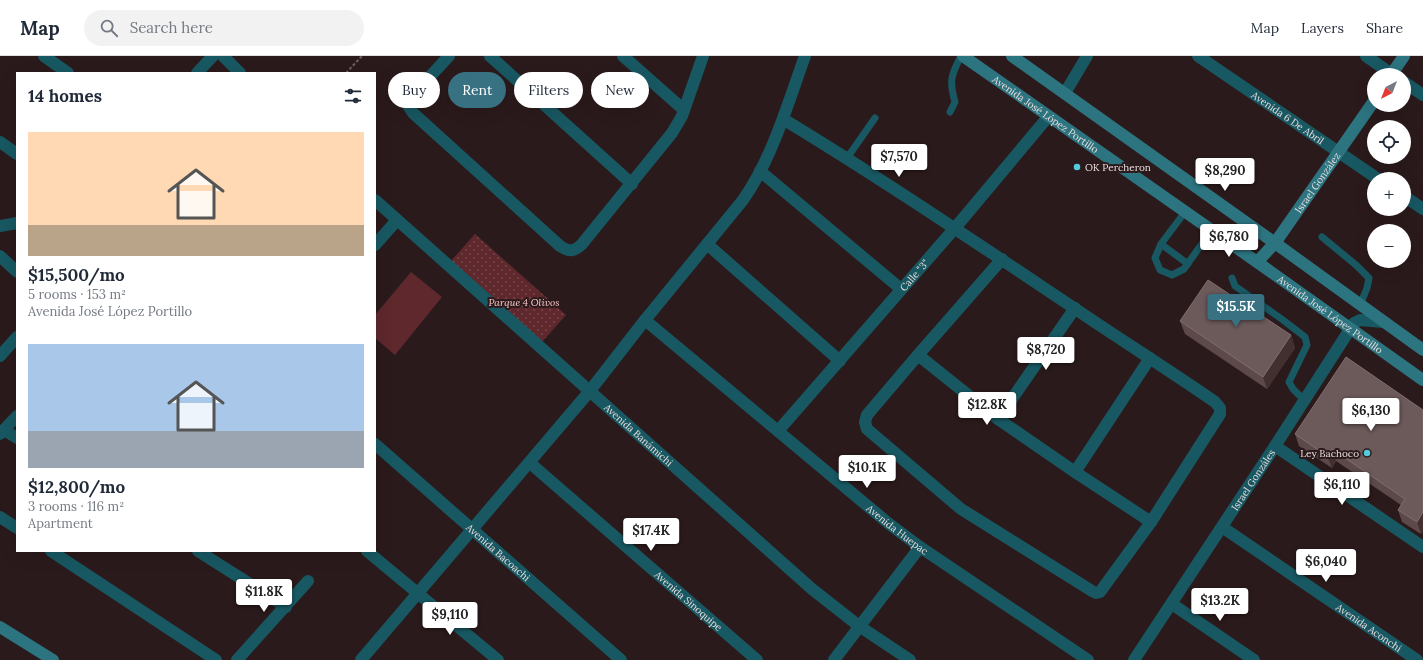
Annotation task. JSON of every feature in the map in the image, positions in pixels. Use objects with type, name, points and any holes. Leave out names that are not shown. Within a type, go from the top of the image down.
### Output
[{"type":"main road","name":"Avenida José López Portillo","points":[[962,56],[1423,380]]},
{"type":"main road","points":[[1012,56],[1423,350]]},
{"type":"main road","points":[[1396,68],[1404,56]]},
{"type":"main road","name":"Israel González","points":[[1257,262],[1275,243],[1367,111]]},
{"type":"main road","points":[[0,627],[53,660]]},
{"type":"street","points":[[44,56],[67,72]]},
{"type":"street","points":[[198,72],[213,56]]},
{"type":"street","points":[[223,56],[239,72]]},
{"type":"street","points":[[449,56],[416,90],[410,101],[409,107],[560,246],[566,250],[572,251],[578,248],[632,184],[672,133],[684,110],[703,56]]},
{"type":"street","points":[[490,56],[632,184]]},
{"type":"street","points":[[623,56],[684,110]]},
{"type":"street","points":[[361,660],[590,392],[645,320],[730,218],[753,186],[760,171],[783,119],[805,56]]},
{"type":"street","points":[[1065,93],[1087,56]]},
{"type":"street","name":"Avenida 6 De Abril","points":[[1198,56],[1368,172]]},
{"type":"street","points":[[1366,56],[1382,68]]},
{"type":"street","points":[[1411,87],[1423,95]]},
{"type":"street","name":"Calle \"3\"","points":[[778,431],[955,228],[1048,117]]},
{"type":"street","points":[[783,119],[847,158],[1002,259],[1215,402],[1220,408],[1220,414],[1151,522],[1100,592],[1096,593],[961,509],[867,429],[865,422],[867,415],[1002,259]]},
{"type":"street","points":[[0,142],[16,153]]},
{"type":"street","points":[[760,171],[901,289]]},
{"type":"street","name":"Avenida Banámichi","points":[[376,201],[812,589],[859,626],[910,660]]},
{"type":"street","points":[[1411,201],[1423,209]]},
{"type":"street","points":[[376,244],[397,220]]},
{"type":"street","points":[[0,226],[16,223]]},
{"type":"street","points":[[707,244],[840,361]]},
{"type":"street","points":[[0,256],[16,271]]},
{"type":"street","points":[[998,419],[1075,308]]},
{"type":"street","name":"Avenida Huepac","points":[[645,320],[920,547],[1088,660]]},
{"type":"street","points":[[1350,328],[1354,323],[1360,320],[1383,322]]},
{"type":"street","name":"Israel Gonzáles","points":[[1134,660],[1276,446],[1350,328]]},
{"type":"street","points":[[0,356],[16,338]]},
{"type":"street","points":[[918,355],[998,419],[1151,522]]},
{"type":"street","points":[[1075,472],[1150,358]]},
{"type":"street","points":[[16,417],[2,432],[16,438]]},
{"type":"street","name":"Avenida Bacoachi","points":[[376,445],[621,660]]},
{"type":"street","points":[[1276,446],[1423,548]]},
{"type":"street","name":"Avenida Sinoquipe","points":[[530,462],[757,660]]},
{"type":"street","points":[[0,517],[16,527]]},
{"type":"street","name":"Avenida Aconchi","points":[[1222,527],[1417,660]]},
{"type":"street","points":[[834,660],[920,547]]},
{"type":"street","points":[[53,552],[216,660]]},
{"type":"street","points":[[200,552],[286,607]]},
{"type":"street","points":[[368,552],[498,660]]},
{"type":"street","points":[[237,660],[308,581]]},
{"type":"street","points":[[1172,604],[1254,660]]},
{"type":"lane","points":[[950,112],[955,102],[952,91],[951,75],[962,56]]},
{"type":"lane","points":[[847,158],[875,118]]},
{"type":"lane","points":[[1185,212],[1161,244],[1155,258],[1160,270],[1172,275],[1184,269],[1210,231]]},
{"type":"lane","points":[[1322,237],[1356,265],[1368,278],[1368,288],[1360,305]]},
{"type":"lane","points":[[1161,244],[1188,264]]},
{"type":"lane","points":[[1232,278],[1236,286],[1305,337],[1307,345],[1289,382],[1293,389],[1304,400]]},
{"type":"path","points":[[347,72],[362,56]]},
{"type":"green space","name":"Parque 4 Olivos","points":[[475,234],[566,315],[541,343],[450,262]]},
{"type":"green space","points":[[411,272],[442,297],[395,355],[376,339],[376,314]]},
{"type":"building","points":[[1208,280],[1291,335],[1263,377],[1180,321]]},
{"type":"building","name":"Ley Bachoco","points":[[1346,357],[1423,410],[1423,512],[1417,522],[1398,510],[1405,499],[1332,449],[1327,456],[1295,434]]},
{"type":"place","name":"OK Percheron","points":[[1077,167]]},
{"type":"place","name":"Ley Bachoco","points":[[1367,453]]}]
